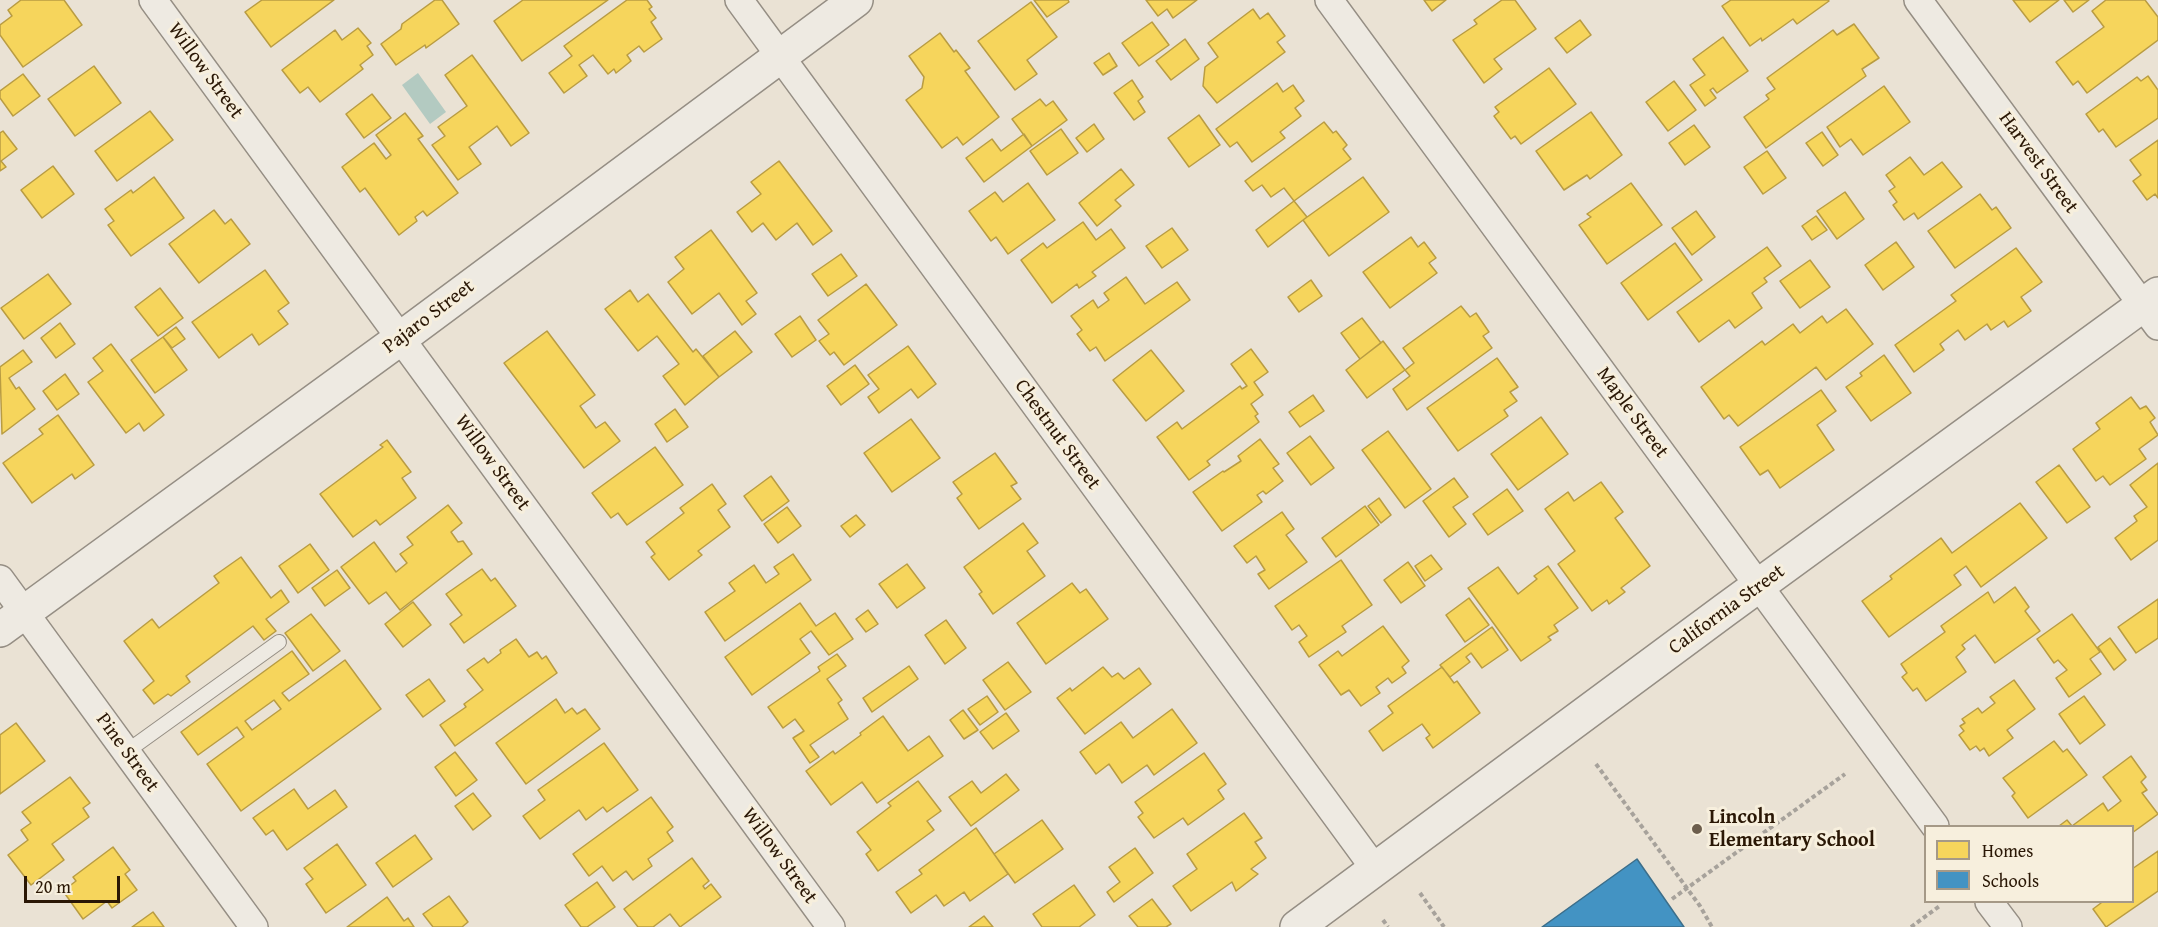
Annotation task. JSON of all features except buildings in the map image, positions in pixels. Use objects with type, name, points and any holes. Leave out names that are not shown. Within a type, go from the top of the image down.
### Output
[{"type":"street","name":"Willow Street","points":[[153,0],[831,927]]},
{"type":"street","name":"Chestnut Street","points":[[739,0],[1375,869]]},
{"type":"street","name":"Pajaro Street","points":[[12,621],[401,338],[856,0]]},
{"type":"street","name":"Maple Street","points":[[1329,0],[1934,825]]},
{"type":"street","name":"Harvest Street","points":[[1918,0],[2153,309]]},
{"type":"street","name":"California Street","points":[[1297,927],[1759,586],[2153,309]]},
{"type":"street","name":"Pine Street","points":[[0,579],[12,621],[126,752],[254,927]]},
{"type":"street","points":[[1990,903],[2008,927]]},
{"type":"lane","points":[[126,752],[279,642]]},
{"type":"path","points":[[1596,764],[1687,888],[1712,927]]},
{"type":"path","points":[[1672,899],[1845,774]]},
{"type":"path","points":[[1420,893],[1444,927]]},
{"type":"path","points":[[1911,927],[1941,905]]},
{"type":"path","points":[[1383,920],[1388,927]]},
{"type":"shaded area","points":[[418,73],[446,112],[430,124],[402,85]]},
{"type":"place","name":"Lincoln Elementary School","points":[[1697,829]]}]
